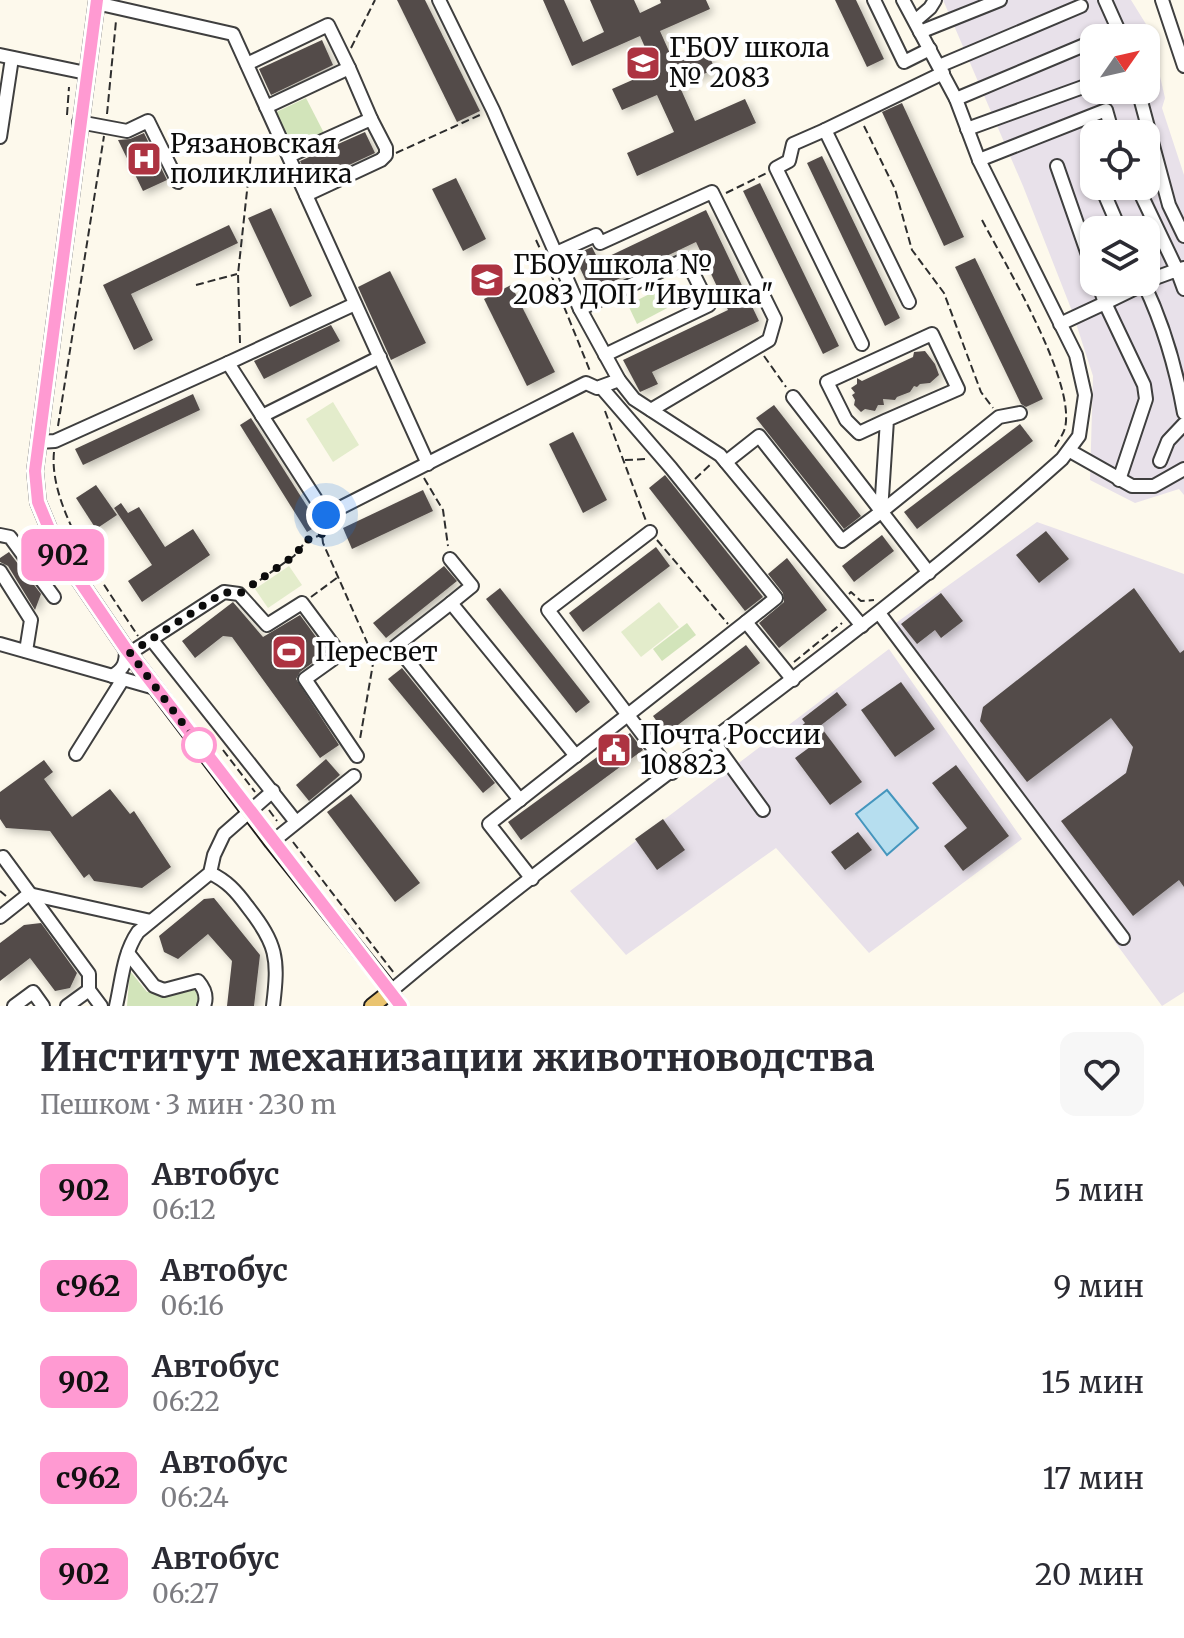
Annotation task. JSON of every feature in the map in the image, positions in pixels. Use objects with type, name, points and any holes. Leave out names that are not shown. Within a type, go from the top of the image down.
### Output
[{"type":"main road","points":[[96,2],[86,73],[73,118],[35,471],[38,502],[66,561],[155,688],[272,842],[394,985],[372,1006]]},
{"type":"street","points":[[439,0],[493,110],[580,309],[619,380],[634,399],[723,459],[862,626]]},
{"type":"street","points":[[874,0],[904,62],[930,49]]},
{"type":"street","points":[[918,27],[935,0]]},
{"type":"street","points":[[918,27],[1000,0]]},
{"type":"street","points":[[1105,0],[1116,24]]},
{"type":"street","points":[[1162,0],[1184,66]]},
{"type":"street","points":[[96,2],[233,34],[380,357],[423,466]]},
{"type":"street","points":[[401,1006],[394,985],[713,741],[789,675],[862,626],[876,607],[929,573],[1020,498],[1070,451],[1079,436],[1085,395],[1076,355],[979,160],[956,99],[918,27],[910,3]]},
{"type":"street","points":[[862,344],[776,168],[789,161],[793,144],[858,114],[941,69],[1081,6]]},
{"type":"street","points":[[247,64],[328,25],[386,148],[386,155],[381,160],[306,195]]},
{"type":"street","points":[[956,99],[1080,47]]},
{"type":"street","points":[[0,137],[6,56],[86,73]]},
{"type":"street","points":[[266,107],[347,64]]},
{"type":"street","points":[[967,129],[1080,88]]},
{"type":"street","points":[[1142,104],[1169,205],[1184,236]]},
{"type":"street","points":[[1081,120],[1106,110],[1109,120]]},
{"type":"street","points":[[73,118],[127,131],[148,121],[178,182]]},
{"type":"street","points":[[289,156],[371,119]]},
{"type":"street","points":[[979,160],[1080,120]]},
{"type":"street","points":[[825,130],[909,302]]},
{"type":"street","points":[[1057,166],[1080,232]]},
{"type":"street","points":[[554,254],[596,235],[600,243],[712,192],[775,319],[769,340],[651,410]]},
{"type":"street","points":[[1144,200],[1180,269],[1184,289]]},
{"type":"street","points":[[580,309],[686,259],[709,305],[605,355]]},
{"type":"street","points":[[1160,277],[1180,269]]},
{"type":"street","points":[[1103,296],[1144,385],[1146,399],[1119,480]]},
{"type":"street","points":[[1060,324],[1119,296]]},
{"type":"street","points":[[1150,296],[1175,366],[1184,413]]},
{"type":"street","points":[[39,442],[55,441],[355,304]]},
{"type":"street","points":[[932,334],[958,389],[887,420],[859,433],[846,420],[827,382],[932,334]]},
{"type":"street","points":[[262,416],[380,357]]},
{"type":"street","points":[[234,360],[262,416],[326,515],[586,383],[599,388],[671,468],[776,598],[489,824],[532,879]]},
{"type":"street","points":[[599,388],[619,380]]},
{"type":"street","points":[[793,397],[929,573]]},
{"type":"street","points":[[723,459],[759,436],[842,541],[999,417],[1020,413]]},
{"type":"street","points":[[881,512],[887,420]]},
{"type":"street","points":[[1160,461],[1168,441],[1184,424]]},
{"type":"street","points":[[1070,451],[1132,486],[1154,486],[1184,469]]},
{"type":"street","points":[[650,532],[548,610],[672,773]]},
{"type":"street","points":[[0,535],[10,537],[54,597]]},
{"type":"street","points":[[450,559],[472,586],[396,646],[520,800]]},
{"type":"street","points":[[0,571],[31,620],[26,651]]},
{"type":"street","points":[[76,754],[122,671],[128,651],[224,592],[239,594],[267,625],[302,603],[340,654],[305,679],[357,756]]},
{"type":"street","points":[[451,603],[576,756]]},
{"type":"street","points":[[876,607],[1123,938]]},
{"type":"street","points":[[746,622],[789,675]]},
{"type":"street","points":[[147,641],[296,822]]},
{"type":"street","points":[[2,646],[155,688]]},
{"type":"street","points":[[713,741],[763,810]]},
{"type":"street","points":[[272,842],[354,776]]},
{"type":"street","points":[[116,1006],[130,944],[138,932],[210,873],[224,834],[273,791]]},
{"type":"street","points":[[3,857],[89,974],[89,990],[101,1006]]},
{"type":"street","points":[[210,873],[233,888],[270,938],[276,972],[273,1006]]},
{"type":"street","points":[[29,894],[151,921]]},
{"type":"street","points":[[0,917],[29,894]]},
{"type":"street","points":[[128,953],[154,986],[164,990],[198,981],[205,991],[204,1006]]},
{"type":"street","points":[[67,1006],[89,990]]},
{"type":"street","points":[[14,1006],[33,992],[43,1006]]},
{"type":"path","points":[[347,64],[375,0]]},
{"type":"path","points":[[117,9],[105,127],[52,468],[59,499],[102,581],[147,641]]},
{"type":"path","points":[[69,87],[73,118]]},
{"type":"path","points":[[381,160],[493,110]]},
{"type":"path","points":[[858,114],[895,189],[912,250],[944,293],[981,392],[999,417]]},
{"type":"path","points":[[234,360],[238,274],[251,154],[280,139]]},
{"type":"path","points":[[715,198],[776,168]]},
{"type":"path","points":[[982,220],[1054,362],[1065,398],[1065,428],[1050,456]]},
{"type":"path","points":[[532,229],[599,388],[650,532],[734,631]]},
{"type":"path","points":[[196,285],[238,274]]},
{"type":"path","points":[[758,347],[793,397]]},
{"type":"path","points":[[694,479],[723,459]]},
{"type":"path","points":[[423,466],[443,510],[450,559]]},
{"type":"path","points":[[326,515],[321,522],[323,543],[374,658],[357,756]]},
{"type":"path","points":[[239,594],[294,556],[307,540],[322,534]]},
{"type":"path","points":[[302,603],[339,577]]},
{"type":"path","points":[[841,601],[851,592],[861,601],[876,607]]},
{"type":"path","points":[[789,675],[845,621]]},
{"type":"path","points":[[340,654],[374,658]]},
{"type":"path","points":[[216,740],[394,985]]},
{"type":"shaded area","points":[[943,0],[1131,0],[1146,24],[1080,24],[1080,104],[1160,104],[1160,76],[1165,98],[1162,108],[1184,175],[1184,495],[1179,489],[1135,503],[1090,480],[1093,376],[1072,311],[1023,186]]},
{"type":"shaded area","points":[[1037,522],[1184,574],[1184,992],[1162,1006],[951,719],[959,705],[893,625]]},
{"type":"shaded area","points":[[889,649],[1022,839],[869,953],[776,848],[626,955],[570,891]]},
{"type":"green space","points":[[306,98],[324,133],[289,150],[272,114]]},
{"type":"green space","points":[[661,288],[671,306],[637,324],[628,305]]},
{"type":"green space","points":[[333,402],[359,445],[333,462],[306,419]]},
{"type":"green space","points":[[289,566],[302,585],[268,608],[255,589]]},
{"type":"green space","points":[[659,602],[679,627],[641,657],[621,632]]},
{"type":"green space","points":[[687,623],[696,635],[662,661],[653,649]]},
{"type":"green space","points":[[130,971],[147,992],[197,987],[205,991],[200,1006],[127,1006]]},
{"type":"water","points":[[887,790],[918,828],[887,855],[856,814]]},
{"type":"building","points":[[397,0],[425,0],[480,111],[457,122]]},
{"type":"building","points":[[543,0],[564,0],[583,42],[604,32],[590,0],[634,0],[640,13],[661,3],[660,0],[706,0],[710,9],[660,31],[672,58],[704,44],[715,69],[679,85],[695,121],[745,99],[756,123],[637,176],[627,153],[674,132],[657,95],[622,110],[612,89],[655,70],[640,36],[572,66]]},
{"type":"building","points":[[835,0],[856,0],[884,59],[867,67]]},
{"type":"building","points":[[322,40],[333,65],[271,95],[259,69]]},
{"type":"building","points":[[902,103],[964,237],[944,246],[882,112]]},
{"type":"building","points":[[365,132],[375,153],[310,183],[300,161]]},
{"type":"building","name":"Рязановская поликлиника","points":[[144,133],[167,180],[143,191],[118,140]]},
{"type":"building","points":[[822,156],[900,318],[885,326],[807,163]]},
{"type":"building","points":[[456,178],[486,239],[463,251],[432,189]]},
{"type":"building","points":[[760,183],[839,346],[823,354],[743,191]]},
{"type":"building","points":[[271,208],[312,296],[290,307],[248,218]]},
{"type":"building","points":[[706,210],[759,321],[652,372],[658,384],[640,392],[623,360],[728,310],[696,242],[591,292],[574,255],[592,247],[599,261]]},
{"type":"building","points":[[229,225],[238,243],[131,294],[153,340],[134,350],[103,285]]},
{"type":"building","points":[[975,258],[1043,399],[1026,407],[1021,404],[955,267]]},
{"type":"building","points":[[390,271],[426,343],[391,360],[358,287]]},
{"type":"building","points":[[511,285],[555,372],[527,386],[484,299]]},
{"type":"building","points":[[331,325],[340,341],[264,379],[254,361]]},
{"type":"building","points":[[925,351],[939,375],[930,383],[914,386],[910,392],[895,400],[883,399],[884,405],[878,405],[875,411],[865,409],[861,412],[854,405],[852,395],[855,393],[851,388],[857,384],[857,378],[862,381],[913,357],[914,352]]},
{"type":"building","points":[[193,394],[200,410],[83,465],[75,449]]},
{"type":"building","points":[[774,405],[861,516],[844,529],[756,418]]},
{"type":"building","points":[[251,418],[319,525],[307,532],[240,425]]},
{"type":"building","points":[[1020,424],[1033,441],[917,529],[904,512]]},
{"type":"building","points":[[573,432],[607,500],[583,513],[549,444]]},
{"type":"building","points":[[665,475],[763,597],[745,611],[649,488]]},
{"type":"building","points":[[96,485],[117,515],[96,529],[76,498]]},
{"type":"building","points":[[423,490],[433,511],[352,549],[343,528]]},
{"type":"building","points":[[121,503],[128,513],[139,507],[165,547],[193,529],[210,555],[142,602],[128,581],[152,565],[114,508]]},
{"type":"building","points":[[1046,531],[1069,559],[1039,583],[1016,555]]},
{"type":"building","points":[[882,535],[894,551],[854,582],[842,566]]},
{"type":"building","points":[[656,547],[670,566],[583,632],[569,613]]},
{"type":"building","points":[[9,552],[41,594],[35,610],[8,566],[0,562],[0,558]]},
{"type":"building","points":[[787,558],[827,610],[779,648],[759,623],[784,602],[783,593],[768,574]]},
{"type":"building","points":[[444,566],[457,581],[386,638],[373,623]]},
{"type":"building","points":[[500,588],[590,702],[576,713],[486,599]]},
{"type":"building","points":[[1134,588],[1180,653],[1184,650],[1184,887],[1179,880],[1133,916],[1061,821],[1126,773],[1133,747],[1111,718],[1027,782],[980,721],[983,707]]},
{"type":"building","points":[[941,593],[963,621],[941,638],[935,630],[917,644],[901,624]]},
{"type":"building","points":[[233,602],[263,637],[300,615],[327,652],[300,672],[296,679],[339,745],[320,758],[232,637],[223,636],[195,658],[182,641]]},
{"type":"building","points":[[746,645],[760,663],[666,734],[653,716]]},
{"type":"building","points":[[402,668],[495,783],[483,793],[388,679]]},
{"type":"building","points":[[901,682],[935,729],[895,757],[861,710]]},
{"type":"building","points":[[837,692],[847,705],[820,726],[862,782],[830,805],[795,758],[814,744],[800,727],[805,723],[802,719]]},
{"type":"building","points":[[630,733],[643,750],[521,840],[508,822]]},
{"type":"building","points":[[326,759],[340,775],[309,801],[296,785]]},
{"type":"building","points":[[44,760],[53,772],[44,779],[72,817],[110,789],[130,814],[134,811],[171,867],[142,888],[94,881],[89,874],[84,878],[50,831],[6,828],[0,819],[0,792]]},
{"type":"building","points":[[956,765],[1009,836],[963,871],[944,846],[967,828],[932,783]]},
{"type":"building","points":[[351,794],[420,883],[395,902],[327,812]]},
{"type":"building","points":[[663,819],[685,850],[657,870],[635,839]]},
{"type":"building","points":[[858,832],[872,850],[845,870],[831,852]]},
{"type":"building","points":[[214,898],[260,955],[254,1006],[227,1006],[232,961],[208,934],[178,959],[164,952],[159,936],[204,899]]},
{"type":"building","points":[[41,923],[77,973],[70,988],[55,991],[30,958],[0,981],[0,943],[24,925]]},
{"type":"bus line","name":"902","points":[[97,0],[35,471],[38,502],[66,561],[126,649],[401,1006]]},
{"type":"place","name":"ГБОУ школа № 2083","points":[[643,63]]},
{"type":"place","name":"Рязановская поликлиника","points":[[144,159]]},
{"type":"place","name":"ГБОУ школа № 2083 ДОП \"Ивушка\"","points":[[487,280]]},
{"type":"place","name":"Пересвет","points":[[289,652]]},
{"type":"place","name":"Почта России 108823","points":[[614,750]]},
{"type":"route","points":[[199,745],[130,653],[224,592],[239,594],[294,556],[307,540],[322,534],[321,522],[326,515]]}]
